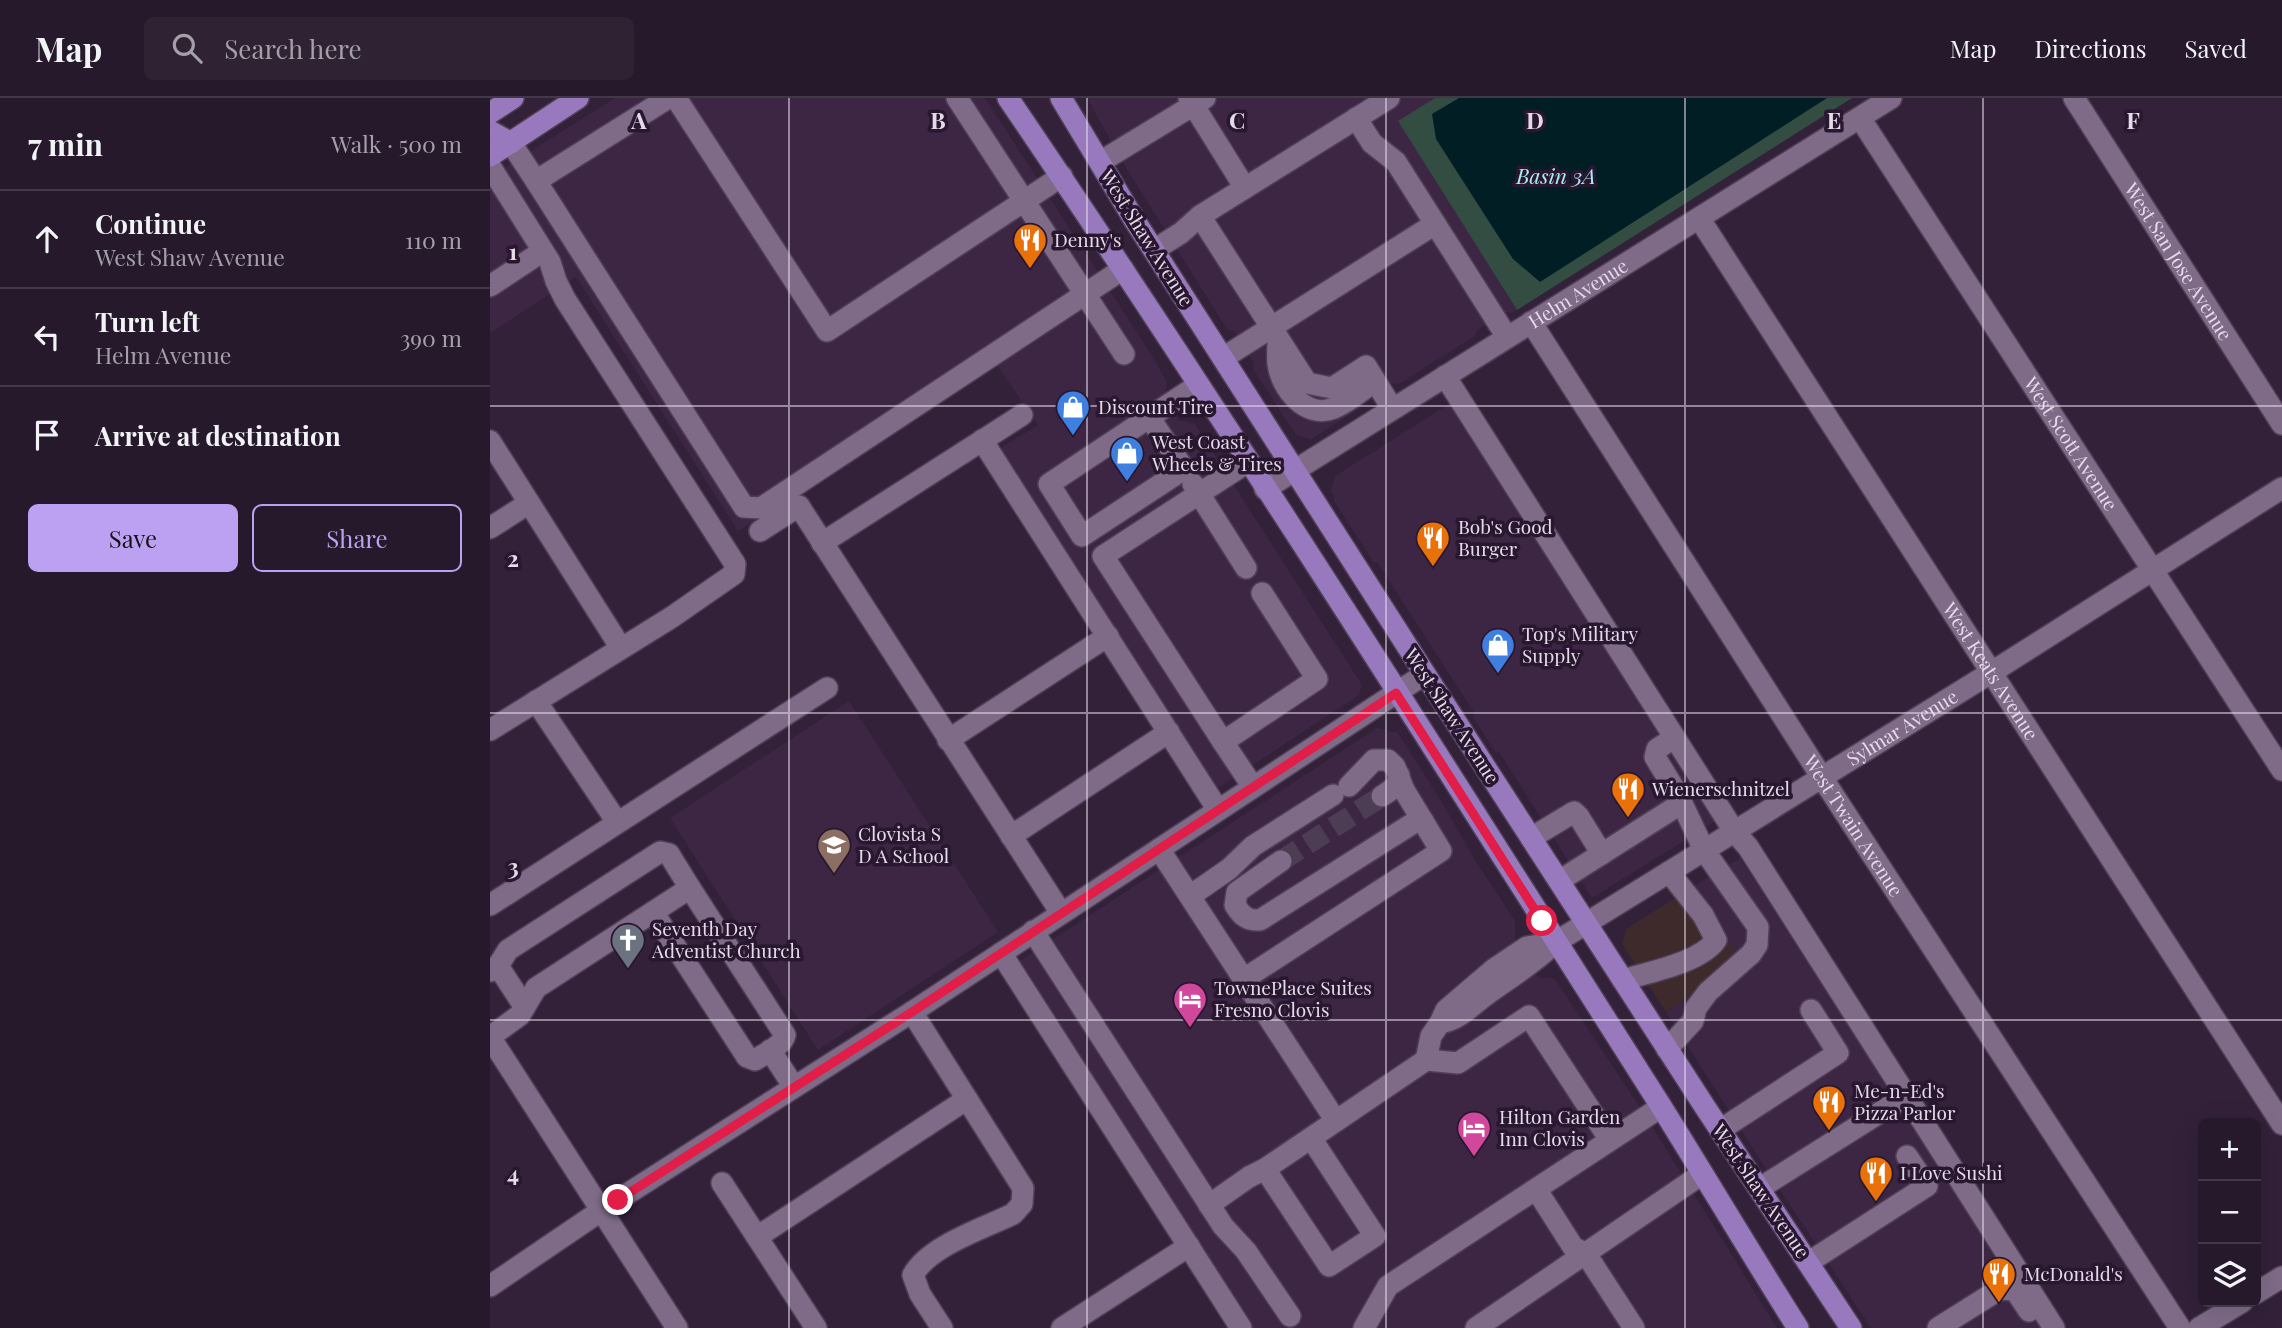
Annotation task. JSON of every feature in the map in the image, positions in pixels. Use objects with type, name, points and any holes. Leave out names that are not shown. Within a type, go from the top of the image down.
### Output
[{"type":"main road","points":[[490,113],[512,98]]},
{"type":"main road","points":[[490,156],[578,98]]},
{"type":"main road","name":"West Shaw Avenue","points":[[1008,98],[1062,176],[1248,462],[1661,1107],[1798,1328]]},
{"type":"main road","name":"West Shaw Avenue","points":[[1061,98],[1154,250],[1425,674],[1667,1049],[1852,1328]]},
{"type":"main road","points":[[490,131],[511,144]]},
{"type":"street","points":[[536,181],[668,98]]},
{"type":"street","points":[[676,98],[827,331],[1062,176]]},
{"type":"street","points":[[957,98],[1124,354]]},
{"type":"street","points":[[1154,250],[1181,233],[1200,216],[1389,98]]},
{"type":"street","name":"Helm Avenue","points":[[1265,489],[1891,98]]},
{"type":"street","name":"West San Jose Avenue","points":[[2074,98],[2282,424]]},
{"type":"street","points":[[1100,162],[1196,101],[1245,188]]},
{"type":"street","points":[[1356,118],[1372,143],[1396,162],[1507,337]]},
{"type":"street","name":"West Scott Avenue","points":[[1860,118],[2282,770]]},
{"type":"street","points":[[511,144],[744,507],[761,508],[1123,269]]},
{"type":"street","points":[[490,166],[543,251],[565,299],[735,564],[734,574],[672,617],[490,730]]},
{"type":"street","points":[[1200,216],[1275,334],[1281,374],[1294,396],[1303,405],[1321,410],[1334,408],[1375,381],[1392,408]]},
{"type":"street","name":"West Keats Avenue","points":[[1699,218],[2282,1124]]},
{"type":"street","points":[[1223,358],[1275,334],[1435,224]]},
{"type":"street","points":[[490,286],[543,251]]},
{"type":"street","name":"West Twain Avenue","points":[[1531,323],[1821,776],[2180,1328]]},
{"type":"street","points":[[1445,376],[1674,738],[1734,831],[1748,847],[2054,1328]]},
{"type":"street","points":[[1184,469],[1083,536],[1049,484],[1198,385]]},
{"type":"street","points":[[822,543],[1022,415]]},
{"type":"street","points":[[1149,417],[1246,568]]},
{"type":"street","points":[[982,440],[1218,810]]},
{"type":"street","points":[[490,441],[621,648]]},
{"type":"street","points":[[1248,462],[1103,556],[1253,787]]},
{"type":"street","name":"Sylmar Avenue","points":[[1426,1060],[1431,1036],[1446,1010],[1494,969],[1527,947],[1556,942],[1992,672],[2282,488]]},
{"type":"street","points":[[490,528],[529,503]]},
{"type":"street","points":[[760,531],[799,506],[1060,913]]},
{"type":"street","points":[[1223,742],[1317,679],[1262,593]]},
{"type":"street","points":[[948,740],[1108,636]]},
{"type":"street","points":[[490,1286],[602,1210],[912,1012],[1425,674]]},
{"type":"street","points":[[490,905],[827,688]]},
{"type":"street","points":[[536,701],[617,822]]},
{"type":"street","points":[[1010,836],[1169,733]]},
{"type":"street","points":[[1667,1049],[1693,1021],[1696,1007],[1707,992],[1751,954],[1757,945],[1758,928],[1704,850],[1655,753],[1674,738]]},
{"type":"street","points":[[1190,896],[1230,869],[1253,845],[1341,790],[1374,760],[1388,760],[1399,775],[1404,790],[1441,851],[1244,979]]},
{"type":"street","points":[[1382,796],[1395,787],[1399,775]]},
{"type":"street","points":[[1559,881],[1682,803]]},
{"type":"street","points":[[1531,838],[1574,813],[1601,854]]},
{"type":"street","points":[[1281,861],[1237,892],[1235,905],[1245,918],[1260,920],[1415,822],[1423,821]]},
{"type":"street","points":[[1159,849],[1336,1121]]},
{"type":"street","points":[[524,1006],[494,969],[508,950],[660,852],[669,854],[785,1035],[783,1042],[755,1060],[747,1057],[653,912]]},
{"type":"street","points":[[1623,980],[1689,960],[1714,943],[1715,935],[1669,872]]},
{"type":"street","points":[[677,1328],[490,1037],[512,1023],[536,988],[690,888]]},
{"type":"street","points":[[1033,931],[1223,1226],[1246,1251],[1290,1316]]},
{"type":"street","points":[[1001,953],[1241,1328]]},
{"type":"street","points":[[1720,1130],[1838,1053],[1811,1010]]},
{"type":"street","points":[[912,1012],[1023,1188],[1022,1204],[1013,1214],[932,1254],[920,1263],[913,1275],[920,1294],[942,1328]]},
{"type":"street","points":[[1209,1205],[1426,1060],[1458,1063],[1529,1016],[1610,1140]]},
{"type":"street","points":[[769,1051],[794,1087]]},
{"type":"street","points":[[757,1237],[967,1099]]},
{"type":"street","points":[[1760,1188],[1895,1103]]},
{"type":"street","points":[[1364,1328],[1388,1286],[1661,1107]]},
{"type":"street","points":[[1265,1169],[1329,1266],[1375,1236],[1311,1138]]},
{"type":"street","points":[[1809,1262],[1927,1186],[1907,1156]]},
{"type":"street","points":[[1476,1328],[1702,1174]]},
{"type":"street","points":[[722,1183],[816,1328]]},
{"type":"street","points":[[1536,1189],[1573,1247],[1586,1254],[1634,1328]]},
{"type":"street","points":[[1062,1328],[1189,1246]]},
{"type":"street","points":[[2261,1290],[2282,1277]]},
{"type":"street","points":[[1938,1328],[2000,1289],[2015,1290],[2039,1328]]},
{"type":"street","points":[[2023,1300],[2020,1320],[2024,1328]]},
{"type":"street","points":[[2199,1328],[2234,1307]]},
{"type":"shaded area","points":[[615,98],[985,98],[1151,354],[1167,382],[1164,399],[1178,420],[1194,423],[1362,685],[1359,695],[1215,790],[1000,448],[1038,425],[997,365],[738,531],[576,277],[490,333],[490,177]]},
{"type":"shaded area","points":[[1087,98],[1435,98],[1399,121],[1517,310],[1512,313],[1505,312],[1477,330],[1475,336],[1399,384],[1392,383],[1360,403],[1359,409],[1311,439],[1296,435],[1253,369],[1254,363],[1234,331],[1227,329],[1126,168]]},
{"type":"shaded area","name":"Basin 3A","points":[[1435,98],[1852,98],[1517,310],[1398,121]]},
{"type":"shaded area","points":[[1449,404],[1716,821],[1592,898],[1499,752],[1496,753],[1472,716],[1475,714],[1377,562],[1374,563],[1333,499],[1335,497],[1331,491],[1335,476]]},
{"type":"shaded area","name":"Clovista S D A School","points":[[849,701],[998,932],[818,1050],[670,818]]},
{"type":"shaded area","points":[[1377,728],[1398,733],[1515,921],[1515,942],[1538,977],[1555,979],[1643,1112],[1777,1328],[1251,1328],[1018,962]]},
{"type":"shaded area","points":[[1740,858],[2042,1328],[1871,1328],[1770,1175],[1666,1012],[1693,994],[1737,954],[1694,886]]},
{"type":"shaded area","points":[[1694,886],[1737,954],[1693,994],[1666,1012],[1622,944],[1626,929]]},
{"type":"water","name":"Basin 3A","points":[[1459,98],[1827,98],[1540,282],[1513,259],[1436,139],[1432,114]]},
{"type":"tunnel","points":[[1281,861],[1382,796]]},
{"type":"place","name":"Denny's","points":[[1030,270]]},
{"type":"place","name":"Discount Tire","points":[[1073,437]]},
{"type":"place","name":"West Coast Wheels & Tires","points":[[1127,483]]},
{"type":"place","name":"Bob's Good Burger","points":[[1433,568]]},
{"type":"place","name":"Top's Military Supply","points":[[1498,675]]},
{"type":"place","name":"Wienerschnitzel","points":[[1628,819]]},
{"type":"place","name":"Clovista S D A School","points":[[834,875]]},
{"type":"place","name":"Seventh Day Adventist Church","points":[[628,970]]},
{"type":"place","name":"TownePlace Suites Fresno Clovis","points":[[1190,1029]]},
{"type":"place","name":"Me-n-Ed's Pizza Parlor","points":[[1829,1132]]},
{"type":"place","name":"Hilton Garden Inn Clovis","points":[[1474,1158]]},
{"type":"place","name":"I Love Sushi","points":[[1876,1203]]},
{"type":"place","name":"McDonald's","points":[[1999,1304]]},
{"type":"route","points":[[618,1200],[912,1012],[1396,693],[1542,921]]}]
